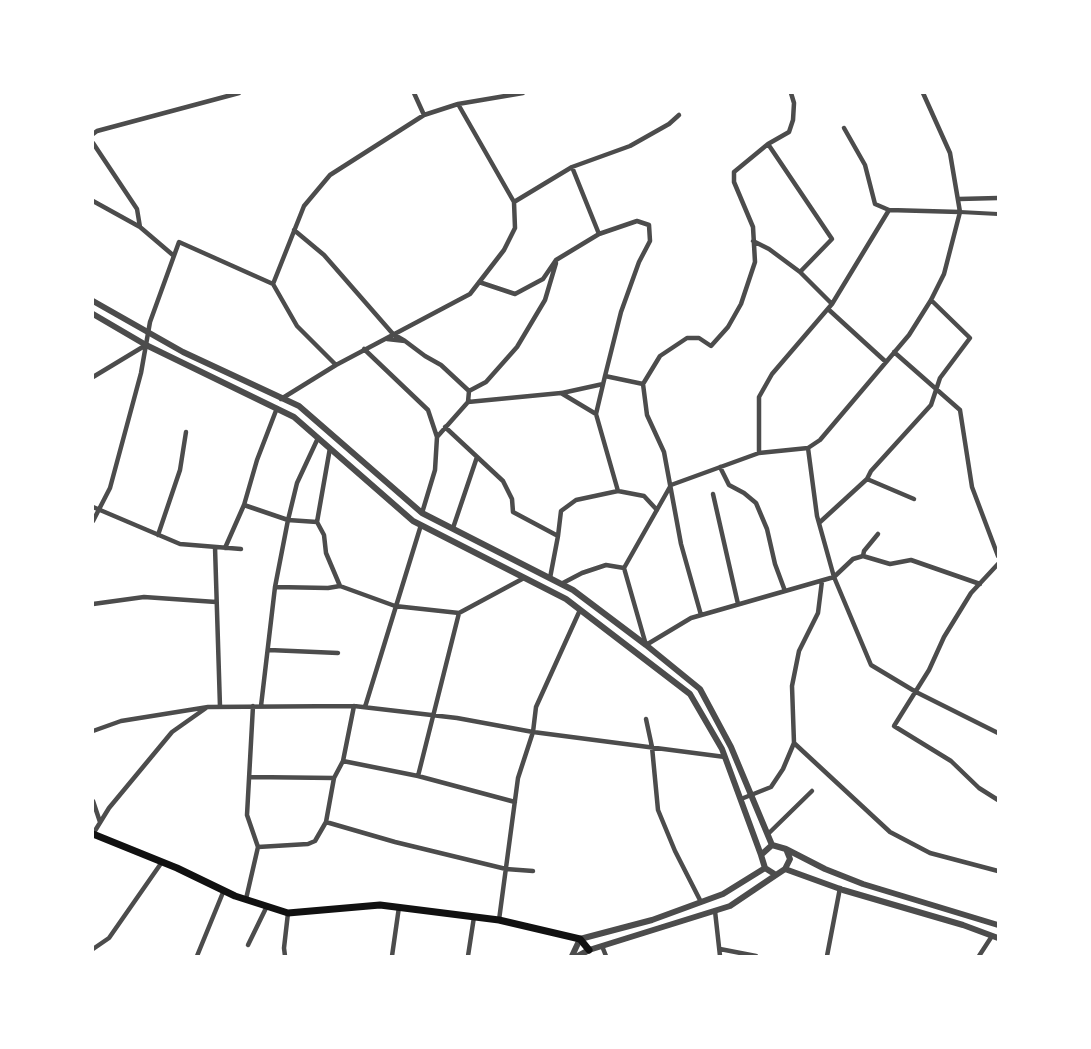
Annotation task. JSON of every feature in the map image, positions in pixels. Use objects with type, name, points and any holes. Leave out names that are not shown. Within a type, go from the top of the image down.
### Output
[{"type":"main road","points":[[93,834],[162,862],[224,891],[288,913],[380,905],[399,907],[499,920],[580,939],[589,950]]},
{"type":"street","points":[[93,134],[239,93]]},
{"type":"street","points":[[414,93],[424,115]]},
{"type":"street","points":[[273,284],[304,206],[330,175],[424,115],[458,104],[523,93]]},
{"type":"street","points":[[701,615],[681,544],[664,452],[646,415],[643,384],[660,356],[687,338],[699,338],[711,346],[728,327],[741,304],[755,262],[753,226],[734,182],[734,172],[768,144],[789,132],[793,120],[794,103],[791,93]]},
{"type":"street","points":[[646,645],[624,568],[671,485],[759,453],[808,448],[820,440],[909,335],[931,300],[944,274],[960,212],[950,153],[923,93]]},
{"type":"street","points":[[281,399],[336,364],[470,294],[504,250],[515,228],[514,202],[458,104]]},
{"type":"street","points":[[514,202],[572,167],[630,146],[669,124],[679,115]]},
{"type":"street","points":[[844,128],[865,165],[875,204],[889,210],[998,214]]},
{"type":"street","points":[[93,143],[137,209],[140,228]]},
{"type":"street","points":[[768,144],[832,239],[800,272]]},
{"type":"street","points":[[572,167],[599,234]]},
{"type":"street","points":[[959,199],[998,198]]},
{"type":"street","points":[[93,201],[140,228],[174,255]]},
{"type":"street","points":[[759,453],[759,397],[772,374],[832,304],[889,210]]},
{"type":"street","points":[[479,282],[515,294],[543,279],[556,260],[599,234],[638,221],[649,225],[650,241],[639,262],[621,312],[596,414],[618,491]]},
{"type":"street","points":[[294,230],[324,255],[393,334],[441,365],[468,391],[468,402],[437,437]]},
{"type":"street","points":[[753,241],[769,249],[800,272],[832,304]]},
{"type":"street","points":[[93,521],[110,488],[141,373],[148,332],[179,242],[273,284],[297,326],[336,364]]},
{"type":"street","points":[[468,391],[486,382],[517,347],[545,300],[556,260]]},
{"type":"street","points":[[819,524],[867,479],[871,471],[931,405],[940,378],[970,338],[931,300]]},
{"type":"street","points":[[93,301],[183,352],[299,406],[422,513],[573,590],[700,689],[731,747],[772,844],[863,884],[997,925],[995,937],[979,956]]},
{"type":"street","points":[[828,309],[886,362]]},
{"type":"street","points":[[93,314],[146,345],[294,417],[413,521],[566,599],[690,694],[725,757],[765,868],[776,875]]},
{"type":"street","points":[[385,338],[405,341]]},
{"type":"street","points":[[93,377],[146,345]]},
{"type":"street","points":[[364,350],[428,410],[437,437],[435,470],[422,513]]},
{"type":"street","points":[[894,352],[960,410],[972,487],[998,556]]},
{"type":"street","points":[[605,376],[643,384]]},
{"type":"street","points":[[468,402],[561,393],[603,384]]},
{"type":"street","points":[[561,393],[596,414]]},
{"type":"street","points":[[225,548],[244,505],[277,408]]},
{"type":"street","points":[[446,427],[503,481],[512,499],[513,512],[558,536]]},
{"type":"street","points":[[158,535],[180,470],[186,432]]},
{"type":"street","points":[[261,706],[275,587],[288,520],[297,483],[318,438]]},
{"type":"street","points":[[330,448],[317,522],[324,535],[326,554],[340,586]]},
{"type":"street","points":[[808,448],[819,524],[834,577],[871,665],[916,692],[998,733]]},
{"type":"street","points":[[453,528],[477,457]]},
{"type":"street","points":[[720,467],[729,485],[756,503],[767,529],[775,564],[785,591]]},
{"type":"street","points":[[867,479],[914,499]]},
{"type":"street","points":[[550,578],[561,511],[576,500],[618,491],[644,496],[657,510]]},
{"type":"street","points":[[713,494],[738,604]]},
{"type":"street","points":[[244,505],[288,520],[317,522]]},
{"type":"street","points":[[93,507],[180,544],[241,549]]},
{"type":"street","points":[[365,707],[421,525]]},
{"type":"street","points":[[863,556],[864,551],[878,534]]},
{"type":"street","points":[[215,547],[219,707]]},
{"type":"street","points":[[646,645],[691,618],[834,577],[854,559],[863,556],[890,564],[910,560],[980,585]]},
{"type":"street","points":[[998,564],[971,593],[944,637],[929,670],[894,726],[951,761],[978,788],[998,800]]},
{"type":"street","points":[[561,584],[582,573],[606,565],[624,568]]},
{"type":"street","points":[[275,587],[328,588],[340,586],[395,606],[459,614],[524,578]]},
{"type":"street","points":[[741,799],[771,787],[783,769],[794,743],[792,686],[800,651],[818,613],[822,581]]},
{"type":"street","points":[[93,604],[144,597],[216,602]]},
{"type":"street","points":[[499,920],[518,777],[533,732],[536,707],[580,610]]},
{"type":"street","points":[[418,776],[459,614]]},
{"type":"street","points":[[269,650],[338,653]]},
{"type":"street","points":[[246,899],[258,847],[247,815],[253,706]]},
{"type":"street","points":[[93,731],[121,721],[208,707],[354,706],[434,715],[533,732],[725,757]]},
{"type":"street","points":[[258,847],[308,844],[315,841],[326,822],[334,778],[343,761],[354,706]]},
{"type":"street","points":[[93,834],[109,808],[172,732],[208,707]]},
{"type":"street","points":[[646,719],[652,747],[658,810],[675,851],[701,902]]},
{"type":"street","points":[[794,743],[890,832],[930,853],[998,871]]},
{"type":"street","points":[[343,761],[418,776],[515,802]]},
{"type":"street","points":[[250,777],[334,778]]},
{"type":"street","points":[[768,834],[812,791]]},
{"type":"street","points":[[93,801],[100,822]]},
{"type":"street","points":[[326,822],[506,869],[533,871]]},
{"type":"street","points":[[761,855],[772,844]]},
{"type":"street","points":[[578,956],[589,950],[730,906],[785,868],[790,859],[786,849]]},
{"type":"street","points":[[93,948],[109,938],[162,862]]},
{"type":"street","points":[[572,956],[580,939],[652,920],[723,894],[765,868]]},
{"type":"street","points":[[785,868],[840,888],[995,937]]},
{"type":"street","points":[[827,956],[840,888]]},
{"type":"street","points":[[197,956],[224,891]]},
{"type":"street","points":[[248,945],[267,906]]},
{"type":"street","points":[[392,956],[399,907]]},
{"type":"street","points":[[715,911],[720,956]]},
{"type":"street","points":[[285,956],[288,913]]},
{"type":"street","points":[[468,956],[474,917]]},
{"type":"street","points":[[602,946],[606,956]]},
{"type":"street","points":[[720,949],[756,956]]}]
